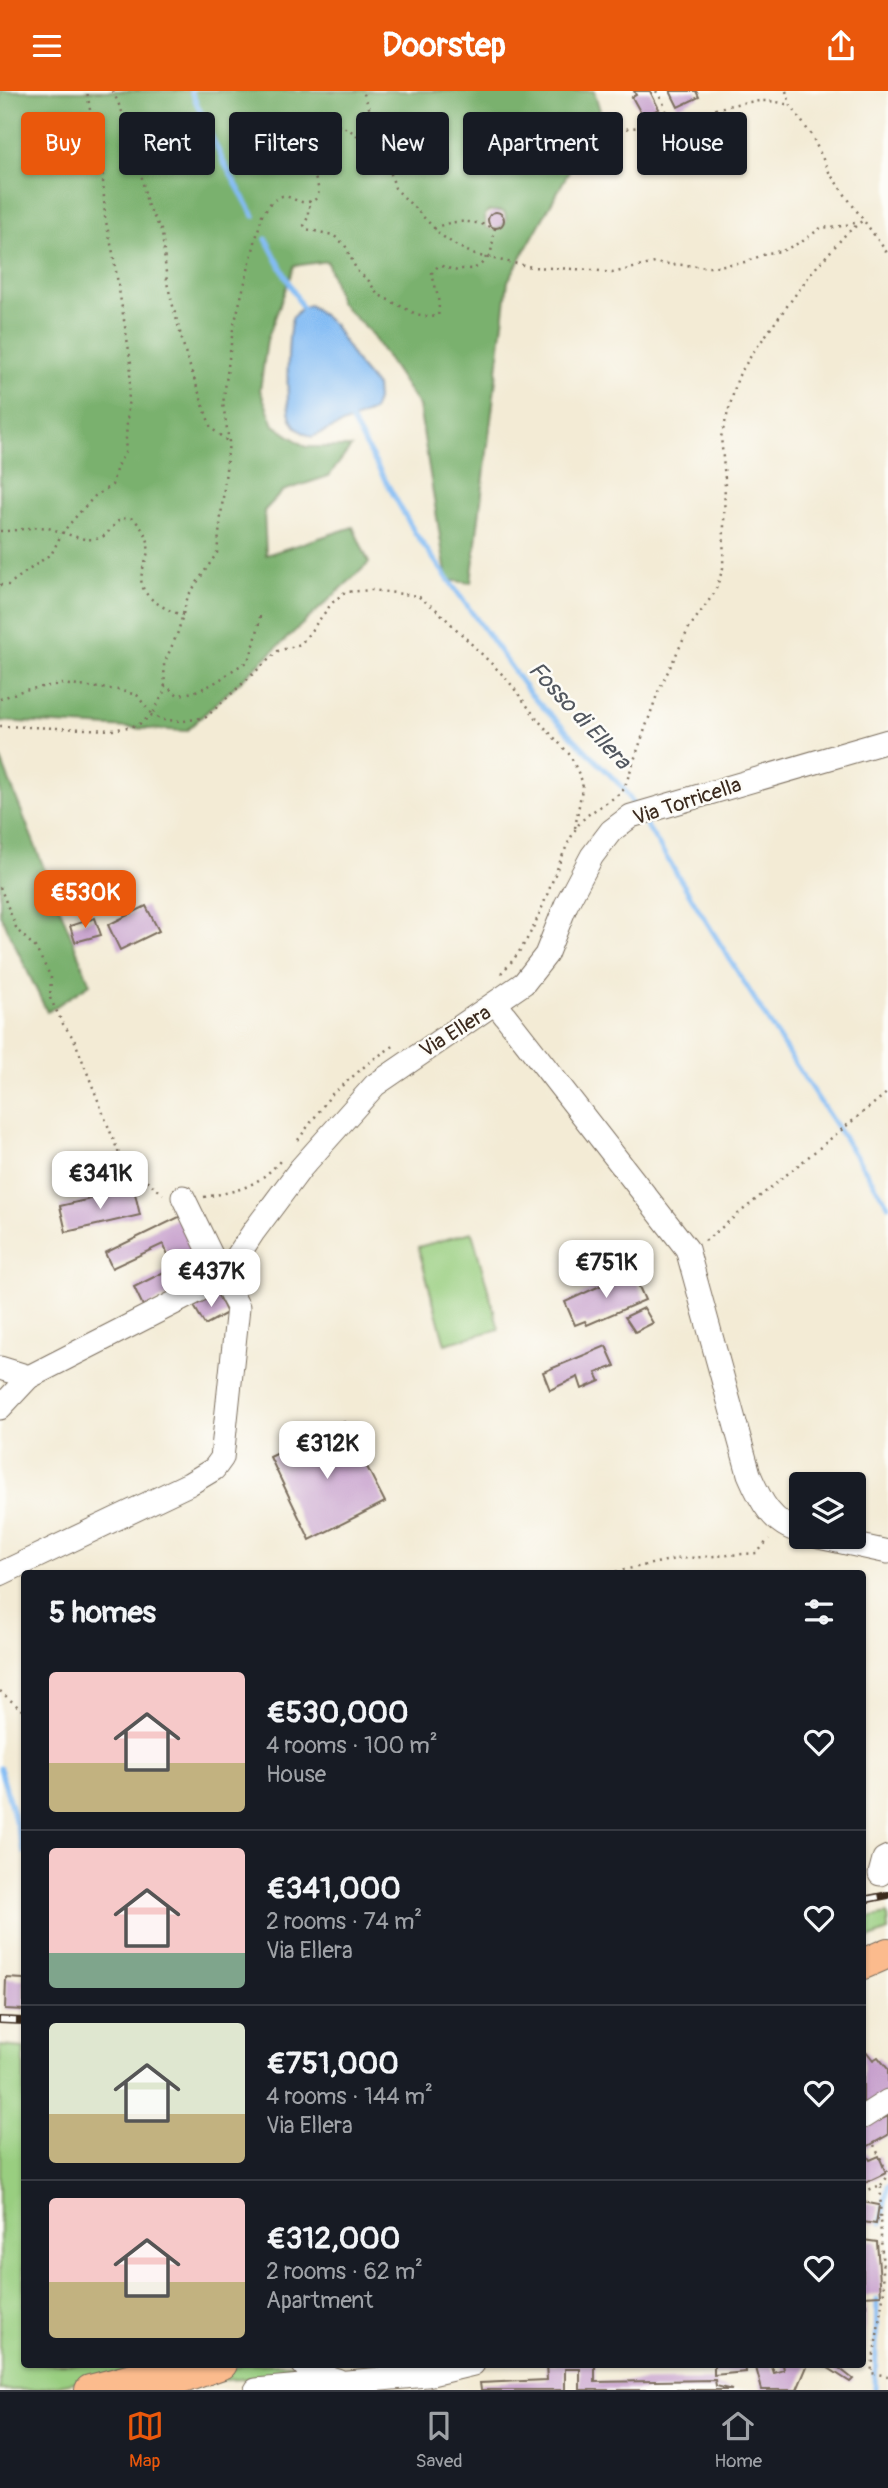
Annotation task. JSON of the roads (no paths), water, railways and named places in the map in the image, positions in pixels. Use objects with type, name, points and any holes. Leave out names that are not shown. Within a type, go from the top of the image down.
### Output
[{"type":"main road","points":[[866,1962],[888,1953]]},
{"type":"main road","points":[[90,2390],[169,2368]]},
{"type":"main road","points":[[147,2390],[212,2368]]},
{"type":"street","name":"Via Torricella","points":[[496,1004],[524,983],[547,955],[566,905],[592,856],[611,831],[638,814],[888,741]]},
{"type":"street","name":"Via Ellera","points":[[0,1408],[29,1377],[219,1279],[301,1168],[375,1085],[496,1004],[687,1249],[749,1474],[762,1505],[789,1528]]},
{"type":"street","points":[[0,1574],[189,1484],[214,1469],[222,1458],[238,1307],[219,1279],[216,1265],[183,1197]]},
{"type":"street","points":[[0,1368],[29,1377]]},
{"type":"street","points":[[866,1547],[888,1552]]},
{"type":"street","points":[[866,2115],[888,2101]]},
{"type":"street","points":[[306,2368],[323,2378],[350,2383]]},
{"type":"street","points":[[256,2390],[427,2375],[456,2368]]},
{"type":"water","points":[[310,305],[333,324],[359,366],[376,386],[377,400],[373,411],[312,437],[298,429],[291,419],[288,381],[288,349],[293,317]]},
{"type":"waterway","name":"Fosso di Ellera","points":[[191,91],[223,161],[254,216]]},
{"type":"waterway","name":"Fosso di Ellera","points":[[266,239],[305,313]]},
{"type":"waterway","name":"Fosso di Ellera","points":[[349,416],[415,533],[531,695],[624,789],[635,807]]},
{"type":"waterway","name":"Fosso di Ellera","points":[[642,818],[788,1053],[888,1205]]},
{"type":"waterway","points":[[0,1768],[21,1842]]},
{"type":"waterway","name":"Fosso di Ellera","points":[[881,2223],[888,2186]]},
{"type":"waterway","name":"Fosso di Ellera","points":[[875,2390],[877,2300]]},
{"type":"railway","points":[[866,1899],[888,1895]]},
{"type":"railway","points":[[0,2020],[21,2021]]}]
